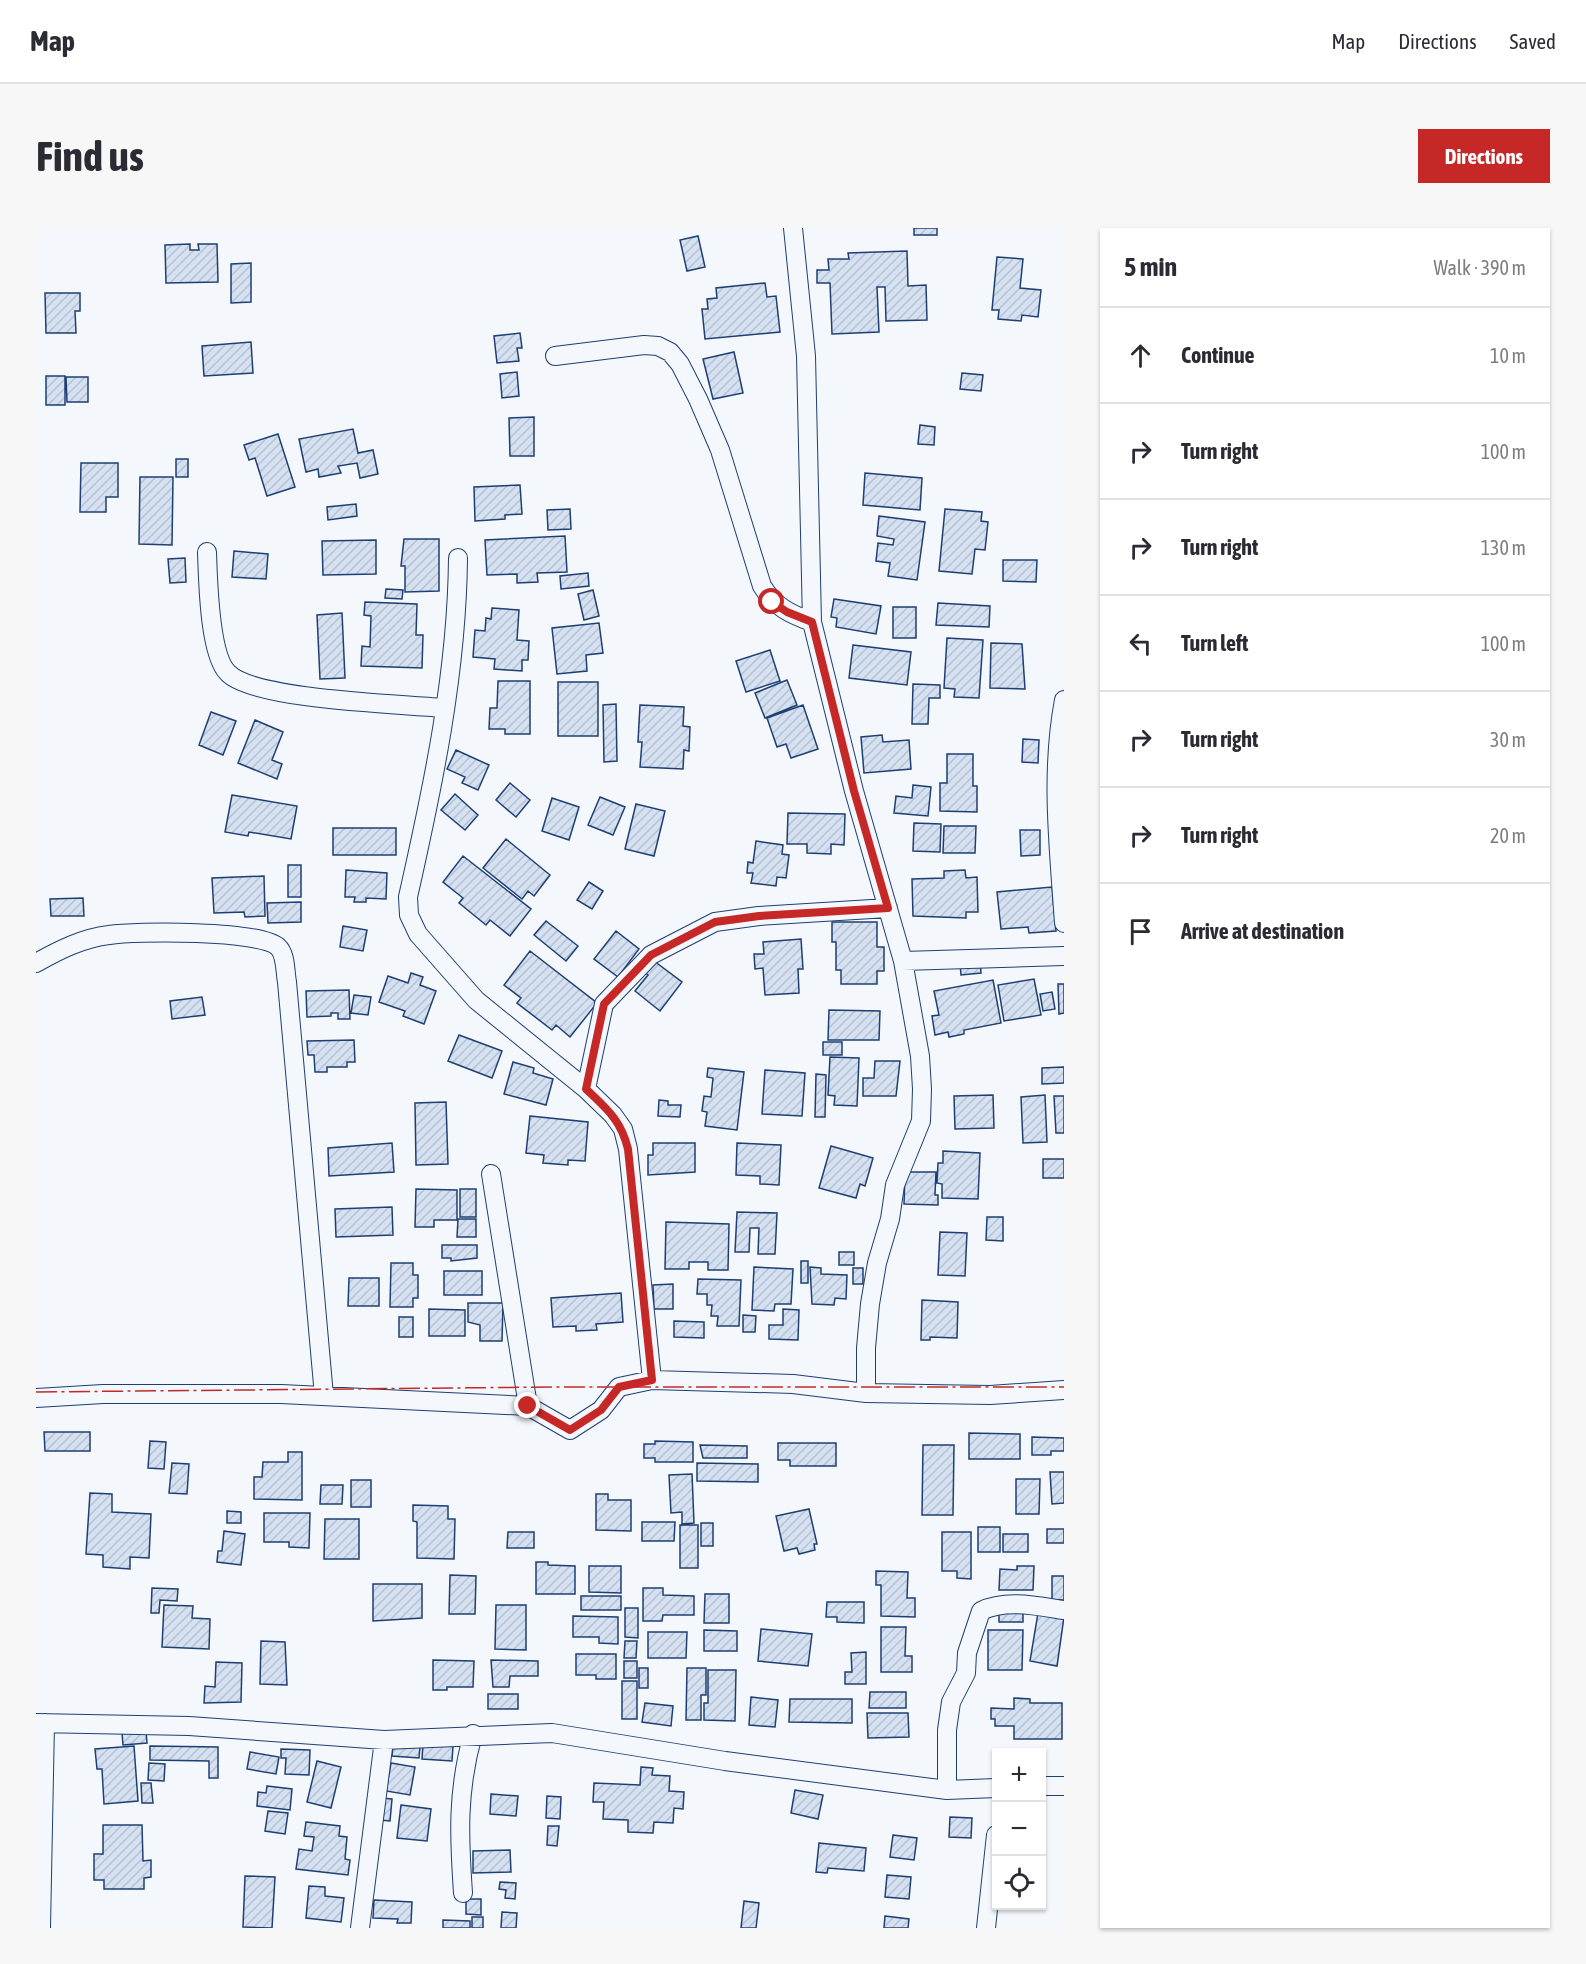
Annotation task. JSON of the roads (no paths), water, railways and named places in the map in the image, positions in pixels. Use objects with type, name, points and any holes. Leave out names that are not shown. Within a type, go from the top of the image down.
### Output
[{"type":"street","points":[[793,228],[806,356],[812,622],[854,791],[903,961],[920,1056],[921,1121],[895,1185],[890,1219],[878,1263],[866,1347],[866,1393]]},
{"type":"street","points":[[555,356],[644,345],[658,346],[670,352],[685,373],[720,450],[762,586],[772,602],[787,612],[812,622]]},
{"type":"street","points":[[207,552],[211,620],[218,657],[228,674],[249,685],[280,692],[444,708]]},
{"type":"street","points":[[458,558],[458,612],[432,790],[408,897],[409,915],[418,934],[476,999],[586,1089],[613,1115],[623,1130],[628,1149],[652,1380]]},
{"type":"street","points":[[1064,700],[1056,766],[1056,819],[1064,923]]},
{"type":"street","points":[[586,1089],[604,1004],[651,955],[715,922],[759,916],[888,908]]},
{"type":"street","points":[[36,963],[76,943],[109,934],[229,935],[267,941],[279,947],[284,958],[287,982],[324,1396]]},
{"type":"street","points":[[903,961],[1064,956]]},
{"type":"street","points":[[491,1173],[528,1406]]},
{"type":"street","points":[[36,1398],[103,1394],[324,1396],[528,1406],[570,1430],[601,1410],[619,1387],[652,1380],[793,1384],[866,1393],[990,1395],[1064,1390]]},
{"type":"street","points":[[947,1790],[947,1730],[951,1701],[966,1673],[967,1653],[981,1611],[993,1605],[1064,1610]]},
{"type":"street","points":[[41,1928],[40,1723],[189,1726],[384,1740],[552,1732],[726,1761],[947,1790],[992,1788]]},
{"type":"street","points":[[463,1893],[458,1819],[465,1762],[473,1734]]},
{"type":"street","points":[[360,1928],[384,1740]]},
{"type":"street","points":[[1046,1786],[1064,1786]]},
{"type":"street","points":[[986,1928],[994,1856]]}]
